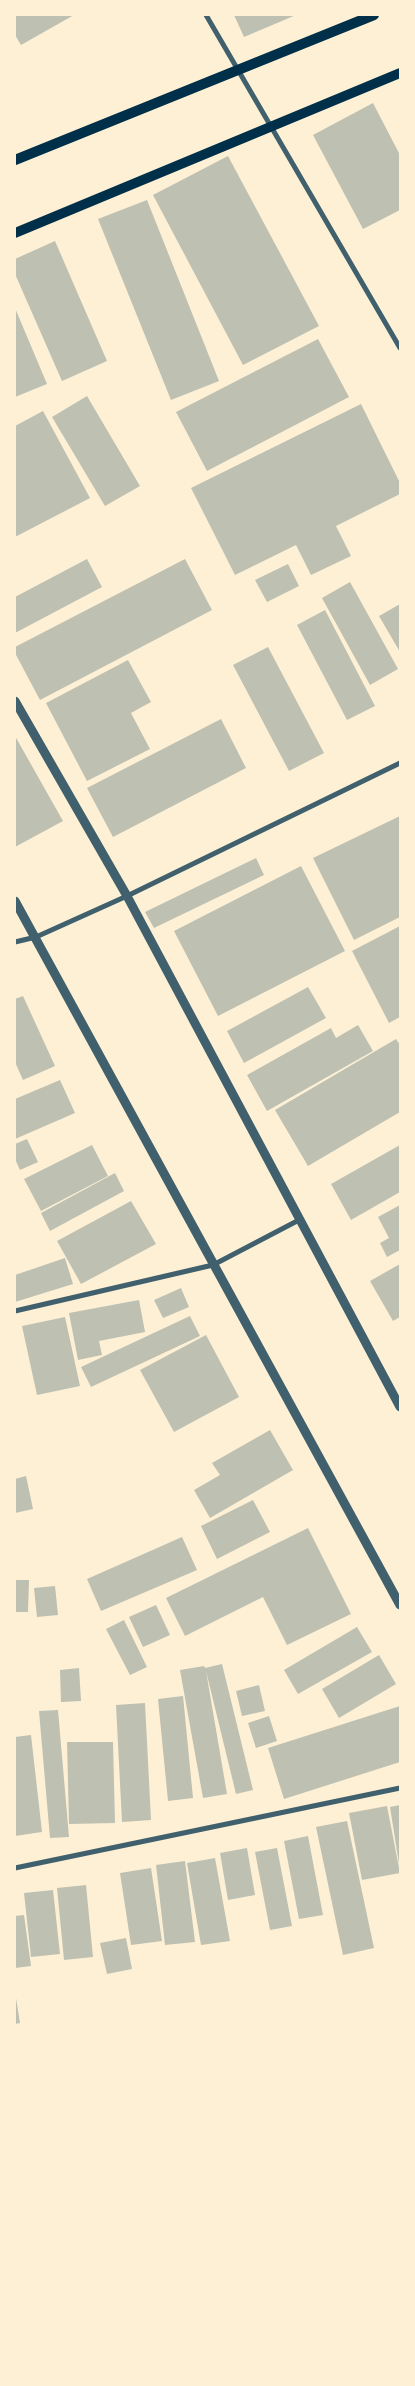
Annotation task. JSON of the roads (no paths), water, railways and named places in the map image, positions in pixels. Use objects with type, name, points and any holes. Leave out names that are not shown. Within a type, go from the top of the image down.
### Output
[{"type":"main road","points":[[15,160],[237,72],[374,15]]},
{"type":"main road","points":[[15,233],[400,73]]},
{"type":"street","points":[[206,15],[237,72],[271,126],[400,348]]},
{"type":"street","points":[[15,701],[127,896],[400,1407]]},
{"type":"street","points":[[15,942],[36,937],[127,896],[400,763]]},
{"type":"street","points":[[15,901],[400,1605]]},
{"type":"street","points":[[15,1311],[214,1265],[299,1220]]},
{"type":"street","points":[[15,1868],[400,1788]]}]
